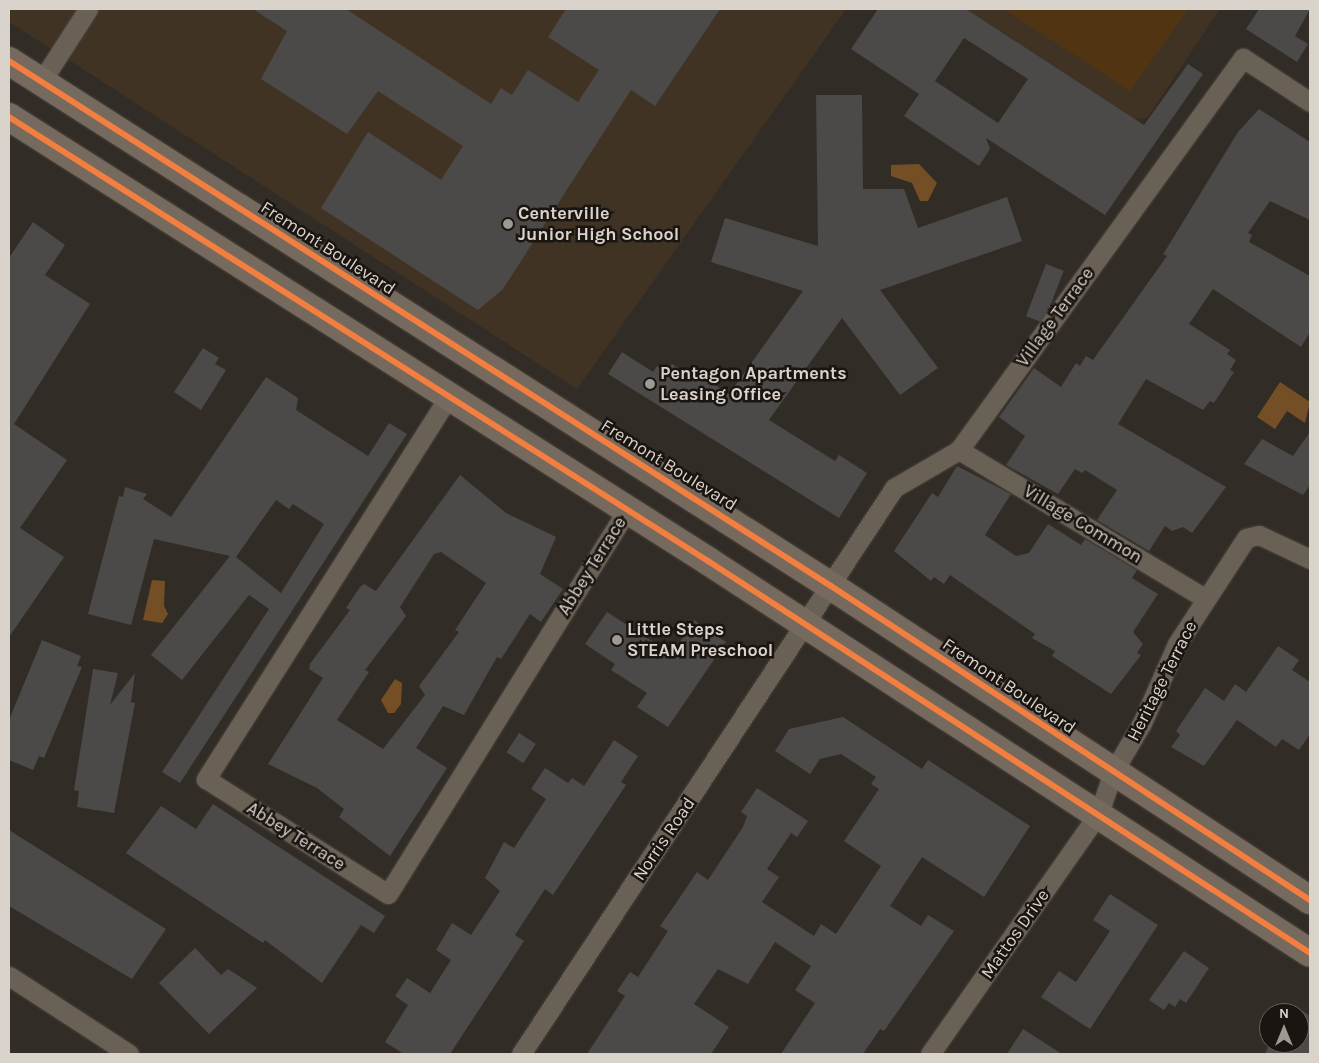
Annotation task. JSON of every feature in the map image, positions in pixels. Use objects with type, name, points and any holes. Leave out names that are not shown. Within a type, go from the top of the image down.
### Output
[{"type":"main road","name":"Fremont Boulevard","points":[[9,61],[831,586],[1310,900]]},
{"type":"main road","points":[[9,117],[806,624],[1310,952]]},
{"type":"street","points":[[41,82],[88,9]]},
{"type":"street","name":"Village Terrace","points":[[806,624],[894,488],[959,450],[1243,58],[1310,102]]},
{"type":"street","name":"Abbey Terrace","points":[[449,396],[206,779],[388,894],[627,510]]},
{"type":"street","name":"Village Common","points":[[959,450],[1206,599]]},
{"type":"street","name":"Heritage Terrace","points":[[1099,813],[1113,772],[1142,723],[1177,644],[1246,538],[1259,535],[1310,559]]},
{"type":"street","name":"Norris Road","points":[[522,1054],[806,624]]},
{"type":"street","name":"Mattos Drive","points":[[930,1054],[1099,813]]},
{"type":"street","points":[[9,976],[129,1054]]},
{"type":"shaded area","points":[[9,9],[79,9],[53,50],[9,22]]},
{"type":"shaded area","name":"Centerville Junior High School","points":[[97,9],[846,9],[577,389],[66,58]]},
{"type":"shaded area","points":[[966,9],[1220,9],[1147,118],[1135,119]]},
{"type":"shaded area","points":[[1004,9],[1188,9],[1130,91]]},
{"type":"shaded area","points":[[919,164],[937,183],[928,201],[920,201],[912,183],[891,176],[891,165]]},
{"type":"shaded area","points":[[1280,382],[1310,402],[1305,423],[1287,411],[1275,429],[1257,417]]},
{"type":"shaded area","points":[[152,580],[165,581],[164,606],[168,614],[162,623],[143,620]]},
{"type":"shaded area","points":[[395,679],[402,683],[401,704],[394,713],[388,713],[381,700]]},
{"type":"building","points":[[253,9],[346,9],[491,104],[501,88],[512,95],[528,70],[578,102],[599,70],[548,37],[566,9],[720,9],[655,106],[631,90],[503,289],[478,310],[321,208],[368,132],[441,180],[463,146],[378,91],[347,134],[261,79],[287,31]]},
{"type":"building","points":[[878,9],[966,9],[1144,125],[1188,64],[1203,74],[1105,215],[986,138],[990,149],[979,166],[904,116],[919,94],[851,49]],"holes":[[[964,38],[1028,79],[998,123],[935,81]]]},
{"type":"building","points":[[1259,9],[1310,9],[1295,36],[1308,44],[1297,62],[1246,29]]},
{"type":"building","points":[[816,95],[862,95],[863,189],[904,189],[918,228],[1007,197],[1022,241],[880,290],[938,368],[900,395],[842,318],[769,420],[835,461],[839,455],[867,473],[839,518],[608,374],[622,352],[653,372],[657,366],[666,373],[672,364],[693,377],[696,373],[729,394],[803,291],[711,262],[725,218],[818,246]]},
{"type":"building","points":[[1259,109],[1310,142],[1310,220],[1270,201],[1248,233],[1252,235],[1249,242],[1310,276],[1310,332],[1301,347],[1213,289],[1189,324],[1230,350],[1227,354],[1236,360],[1230,370],[1234,372],[1214,403],[1210,401],[1203,410],[1146,379],[1118,424],[1226,487],[1192,533],[1183,527],[1172,531],[1165,526],[1149,551],[1097,520],[1117,490],[1085,470],[1082,473],[1075,469],[1058,494],[1006,465],[1025,436],[999,417],[1034,368],[1061,387],[1076,363],[1080,366],[1086,356],[1093,360],[1167,256],[1163,254],[1238,132]]},
{"type":"building","points":[[33,222],[65,245],[45,275],[90,304],[14,424],[67,460],[20,528],[64,557],[9,637],[9,258]]},
{"type":"building","points":[[1046,264],[1064,271],[1044,323],[1026,316]]},
{"type":"building","points":[[203,348],[219,358],[215,364],[226,370],[201,410],[174,392]]},
{"type":"building","points":[[266,377],[298,398],[296,410],[368,456],[389,423],[407,434],[180,783],[162,772],[269,609],[249,595],[182,680],[151,655],[230,556],[154,539],[131,625],[88,614],[119,496],[123,497],[125,487],[147,494],[143,499],[171,517]],"holes":[[[276,500],[289,509],[293,504],[324,524],[281,593],[236,557]]]},
{"type":"building","points":[[1310,432],[1310,485],[1303,495],[1244,464],[1262,439],[1293,456]]},
{"type":"building","points":[[957,466],[1011,494],[985,535],[1016,556],[1029,553],[1048,524],[1081,545],[1085,539],[1137,570],[1132,578],[1158,594],[1133,632],[1143,644],[1137,653],[1141,655],[1111,694],[1052,656],[1055,651],[1032,638],[1035,634],[950,575],[944,584],[934,577],[931,581],[894,551],[932,493],[938,497]]},
{"type":"building","points":[[460,475],[506,513],[556,537],[540,574],[563,589],[541,622],[530,614],[501,659],[497,657],[464,715],[443,706],[416,748],[447,768],[390,856],[339,817],[344,809],[317,788],[268,764],[323,678],[309,669],[310,664],[350,610],[346,608],[360,587],[364,584],[376,591]],"holes":[[[441,552],[486,583],[455,630],[459,632],[419,686],[425,695],[383,749],[337,720],[369,672],[365,670],[406,616],[400,607],[434,554]]]},
{"type":"building","points":[[607,612],[672,654],[694,620],[726,642],[668,727],[637,707],[647,693],[611,670],[615,664],[585,644]]},
{"type":"building","points":[[42,640],[81,656],[77,666],[82,667],[44,758],[39,756],[33,770],[9,760],[9,720]]},
{"type":"building","points":[[1278,646],[1299,660],[1292,670],[1310,682],[1310,734],[1299,750],[1282,739],[1276,747],[1237,720],[1204,766],[1171,747],[1180,735],[1176,731],[1205,688],[1224,701],[1235,684],[1246,692]]},
{"type":"building","points":[[93,669],[118,673],[110,705],[135,673],[131,702],[135,703],[114,813],[77,807],[79,791],[74,790]]},
{"type":"building","points":[[843,717],[922,769],[928,760],[1030,826],[984,897],[922,857],[890,906],[921,926],[928,915],[954,931],[884,1031],[880,1029],[863,1054],[781,1054],[815,1003],[795,990],[811,966],[775,942],[748,984],[718,969],[694,1004],[729,1027],[711,1054],[587,1054],[625,996],[617,991],[630,972],[638,977],[668,931],[660,926],[697,872],[708,880],[743,827],[747,816],[741,812],[757,788],[808,821],[797,837],[791,833],[767,869],[779,877],[762,902],[814,936],[821,924],[836,934],[881,866],[844,841],[879,789],[871,784],[876,777],[841,754],[820,759],[810,774],[775,751],[789,729]]},
{"type":"building","points":[[519,733],[536,744],[523,763],[506,752]]},
{"type":"building","points":[[614,740],[638,756],[621,782],[626,785],[553,895],[545,889],[515,935],[524,941],[450,1054],[404,1054],[385,1042],[408,1005],[395,996],[407,978],[430,993],[451,960],[436,950],[452,923],[471,935],[500,891],[485,878],[504,842],[514,848],[546,799],[531,789],[545,768],[568,783],[572,778],[584,786]]},
{"type":"building","points":[[213,804],[385,916],[374,933],[361,925],[322,983],[265,940],[263,943],[126,853],[161,806],[196,829]]},
{"type":"building","points":[[9,830],[166,929],[132,979],[9,906]]},
{"type":"building","points":[[1110,894],[1158,925],[1090,1029],[1041,997],[1059,971],[1076,982],[1110,931],[1093,920]]},
{"type":"building","points":[[195,948],[221,975],[228,969],[257,988],[209,1034],[159,983]]},
{"type":"building","points":[[1184,951],[1209,968],[1186,1003],[1180,999],[1175,1007],[1169,1003],[1164,1010],[1149,1000]]},
{"type":"building","points":[[1310,1016],[1310,1054],[1265,1054],[1309,1053]]},
{"type":"building","points":[[1023,1029],[1062,1054],[1007,1054]]},
{"type":"cycle path","points":[[9,61],[831,586],[1310,900]]},
{"type":"cycle path","points":[[9,117],[708,561],[1310,953]]},
{"type":"place","name":"Centerville Junior High School","points":[[508,224]]},
{"type":"place","name":"Pentagon Apartments Leasing Office","points":[[650,384]]},
{"type":"place","name":"Little Steps STEAM Preschool","points":[[617,640]]}]
